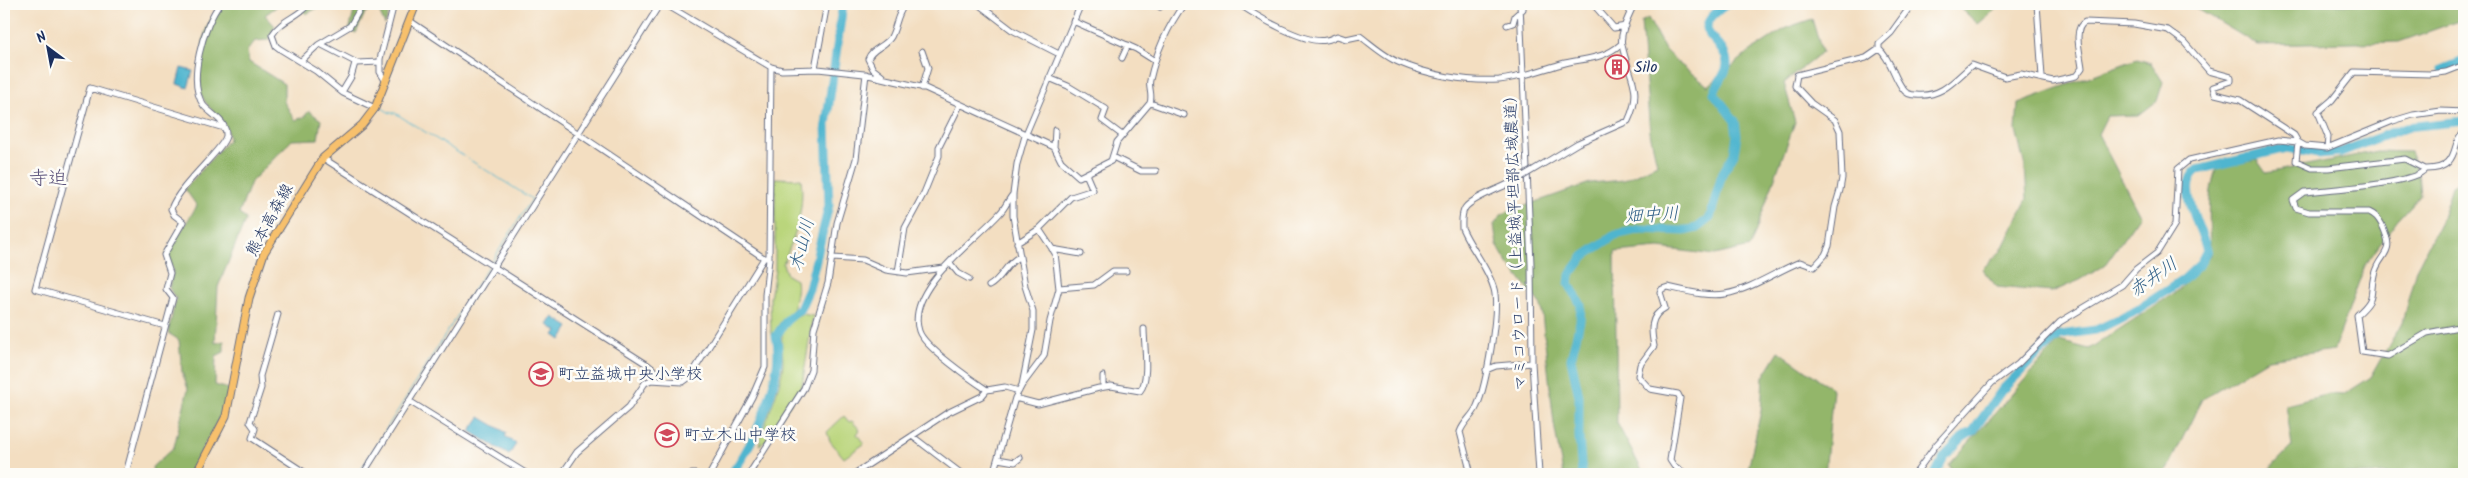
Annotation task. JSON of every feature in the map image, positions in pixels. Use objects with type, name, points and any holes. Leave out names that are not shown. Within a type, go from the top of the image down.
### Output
[{"type":"main road","name":"熊本高森線","points":[[196,474],[226,416],[250,298],[264,253],[323,158],[362,125],[375,108],[416,4]]},
{"type":"street","points":[[126,473],[173,298],[166,289],[170,273],[164,255],[183,222],[174,215],[171,209],[184,185],[222,146],[226,136],[225,128],[200,99],[197,80],[200,53],[209,20],[220,4]]},
{"type":"street","points":[[309,4],[303,11],[281,23],[272,35],[276,46],[302,61],[342,92],[375,108]]},
{"type":"street","points":[[386,82],[380,72],[380,62],[394,4]]},
{"type":"street","points":[[363,474],[660,4]]},
{"type":"street","points":[[665,4],[771,66],[782,70],[817,68],[865,74],[922,88],[1025,136],[1054,147]]},
{"type":"street","points":[[817,68],[827,4]]},
{"type":"street","points":[[883,77],[873,69],[868,59],[872,52],[890,38],[895,20],[905,4]]},
{"type":"street","points":[[978,4],[1012,30],[1059,54]]},
{"type":"street","points":[[1022,385],[1034,318],[1019,257],[1012,194],[1025,136],[1080,4]]},
{"type":"street","points":[[1055,130],[1054,147],[1061,161],[1079,177],[1107,164],[1113,157],[1117,142],[1150,103],[1152,95],[1149,83],[1155,61],[1169,26],[1183,6],[1175,4]]},
{"type":"street","points":[[1239,4],[1262,20],[1311,40],[1326,41],[1337,36],[1346,39],[1360,36],[1396,62],[1435,74],[1456,78],[1498,80],[1523,75],[1566,63],[1599,58],[1621,44]]},
{"type":"street","name":"マミコウロード（上益城平坦部広域農道）","points":[[1521,4],[1529,197],[1532,363],[1539,474]]},
{"type":"street","points":[[1593,4],[1614,28],[1626,26]]},
{"type":"street","points":[[1471,474],[1460,432],[1462,425],[1477,408],[1496,322],[1497,300],[1494,287],[1462,228],[1464,209],[1470,203],[1515,181],[1578,143],[1628,121],[1636,101],[1636,88],[1621,44],[1634,4]]},
{"type":"street","points":[[1686,474],[1674,466],[1669,455],[1680,398],[1678,394],[1650,389],[1638,376],[1640,365],[1654,346],[1651,326],[1660,311],[1665,308],[1660,292],[1662,288],[1668,287],[1708,294],[1724,294],[1749,286],[1800,262],[1814,267],[1825,255],[1830,246],[1835,207],[1842,178],[1840,132],[1835,120],[1801,94],[1795,86],[1796,75],[1866,58],[1879,49],[1879,44],[1892,33],[1912,4]]},
{"type":"street","points":[[2036,4],[2042,77]]},
{"type":"street","points":[[302,61],[320,44],[350,26],[361,6]]},
{"type":"street","points":[[1507,25],[1513,23],[1515,16],[1520,12]]},
{"type":"street","points":[[410,21],[767,258]]},
{"type":"street","points":[[1073,22],[1128,45],[1155,61]]},
{"type":"street","points":[[1879,49],[1888,58],[1902,89],[1909,95],[1928,96],[1953,83],[1972,65],[2005,77],[2021,74],[2042,77],[2053,81],[2079,74],[2082,68],[2078,35],[2080,26],[2085,22],[2158,27],[2168,30],[2184,42],[2209,71],[2231,77],[2231,81],[2213,87],[2215,94],[2240,100],[2294,135],[2298,144],[2295,155],[2296,161],[2312,168],[2361,166],[2405,159],[2425,168],[2435,169],[2449,161],[2454,155],[2457,140],[2464,133]]},
{"type":"street","points":[[320,44],[355,62],[380,62]]},
{"type":"street","points":[[1122,58],[1128,45]]},
{"type":"street","points":[[922,51],[928,68],[922,88]]},
{"type":"street","points":[[342,92],[351,77],[355,62]]},
{"type":"street","points":[[2328,148],[2328,137],[2318,112],[2332,100],[2354,72],[2406,75],[2430,74],[2446,72],[2464,65]]},
{"type":"street","points":[[710,474],[752,397],[765,367],[771,66]]},
{"type":"street","points":[[749,474],[804,388],[811,370],[814,329],[828,283],[837,223],[856,159],[865,74]]},
{"type":"street","points":[[1049,78],[1068,86],[1106,109],[1102,120],[1122,135]]},
{"type":"street","points":[[165,326],[35,289],[90,88],[225,128]]},
{"type":"street","points":[[1150,103],[1184,115]]},
{"type":"street","points":[[898,272],[905,228],[924,193],[940,147],[960,105]]},
{"type":"street","points":[[1915,474],[1936,445],[1992,383],[2018,364],[2060,322],[2122,285],[2136,270],[2157,253],[2174,224],[2178,169],[2189,160],[2278,140],[2305,146],[2328,148],[2393,120],[2441,111],[2464,112]]},
{"type":"street","points":[[1113,157],[1141,171],[1156,171]]},
{"type":"street","points":[[323,158],[492,268],[648,365],[653,369],[657,380]]},
{"type":"street","points":[[2425,168],[2417,176],[2397,181],[2304,192],[2295,197],[2293,204],[2300,210],[2309,212],[2369,212],[2375,214],[2383,229],[2388,249],[2374,273],[2371,301],[2357,315],[2362,352],[2388,356],[2428,333],[2464,326]]},
{"type":"street","points":[[1017,243],[1040,228],[1071,197],[1093,190],[1086,174]]},
{"type":"street","points":[[987,390],[945,360],[919,332],[917,316],[921,299],[944,268],[1000,213],[1012,194]]},
{"type":"street","points":[[993,474],[1015,398],[1022,385],[1044,356],[1059,288],[1056,260],[1040,228]]},
{"type":"street","points":[[1052,249],[1081,254]]},
{"type":"street","points":[[989,286],[995,283],[1007,266],[1019,257]]},
{"type":"street","points":[[562,474],[577,452],[629,407],[645,383],[657,380],[682,382],[690,378],[767,258]]},
{"type":"street","points":[[832,258],[863,260],[886,270],[907,273],[944,268]]},
{"type":"street","points":[[950,264],[958,273],[969,278]]},
{"type":"street","points":[[1059,288],[1094,285],[1113,271],[1126,271]]},
{"type":"street","points":[[278,314],[260,376],[261,388],[250,422],[254,429],[252,438],[307,474]]},
{"type":"street","points":[[1015,398],[1030,404],[1038,404],[1111,386],[1138,391],[1142,389],[1145,377],[1144,329]]},
{"type":"street","points":[[1486,370],[1496,366],[1532,363]]},
{"type":"street","points":[[1102,388],[1103,376]]},
{"type":"street","points":[[854,474],[947,413],[982,396],[987,390],[1005,387],[1019,391]]},
{"type":"street","points":[[409,401],[527,474]]},
{"type":"street","points":[[912,436],[962,474]]},
{"type":"street","points":[[998,459],[1015,462],[1020,458]]},
{"type":"green space","points":[[229,4],[280,4],[265,15],[275,26],[268,40],[255,41],[247,51],[249,62],[284,84],[284,102],[295,120],[304,117],[309,111],[321,120],[318,139],[292,140],[251,182],[239,214],[246,219],[218,287],[215,343],[224,341],[224,352],[216,356],[215,385],[229,389],[221,414],[189,474],[153,474],[152,467],[174,447],[188,389],[182,372],[179,340],[168,333],[176,299],[169,288],[173,272],[166,254],[197,206],[185,189],[229,139],[221,119],[203,98],[200,70],[202,46],[208,25],[211,19]]},
{"type":"green space","points":[[296,4],[325,4],[306,14]]},
{"type":"green space","points":[[356,4],[386,4],[391,7],[385,25],[378,9],[365,13],[356,33],[349,31]]},
{"type":"green space","points":[[1956,4],[2002,4],[1978,24]]},
{"type":"green space","points":[[2189,4],[2464,4],[2464,19],[2399,42],[2258,45]]},
{"type":"green space","points":[[1648,18],[1665,50],[1708,86],[1752,50],[1786,28],[1812,19],[1822,52],[1784,83],[1795,122],[1750,247],[1715,255],[1659,248],[1615,252],[1617,423],[1644,474],[1563,474],[1554,424],[1541,305],[1506,261],[1497,245],[1494,225],[1502,214],[1590,183],[1624,180],[1657,164],[1650,133],[1641,22]]},
{"type":"green space","points":[[2137,59],[2151,63],[2163,82],[2157,101],[2139,115],[2107,116],[2098,134],[2140,215],[2104,266],[2080,280],[2052,292],[1997,287],[1982,269],[2001,251],[2027,199],[2025,167],[2016,130],[2018,103]]},
{"type":"green space","points":[[2378,151],[2410,152],[2418,172],[2420,196],[2397,221],[2365,265],[2334,350],[2268,359],[2202,399],[2165,474],[1954,474],[1949,465],[2059,341],[2089,349],[2179,290],[2210,255],[2210,200],[2211,188],[2217,167],[2257,160],[2266,173]]},
{"type":"green space","points":[[775,178],[801,179],[802,201],[798,223],[783,264],[787,275],[796,280],[797,288],[794,308],[771,334],[770,298],[775,270]]},
{"type":"green space","points":[[2464,180],[2464,474],[2265,474],[2292,446],[2286,405],[2329,394],[2343,395],[2371,377],[2402,322],[2416,269],[2441,221],[2452,186]]},
{"type":"green space","points":[[803,314],[813,316],[802,386],[765,442],[759,445],[782,373],[783,332],[791,321]]},
{"type":"green space","points":[[1779,351],[1833,389],[1825,474],[1747,474],[1761,411],[1763,377]]},
{"type":"green space","points":[[844,416],[849,422],[852,421],[860,430],[857,434],[864,444],[844,458],[830,441],[827,432]]},
{"type":"water","points":[[181,68],[193,71],[188,88],[177,84]]},
{"type":"water","points":[[553,317],[569,327],[561,340],[554,335],[557,331],[548,325]]},
{"type":"water","points":[[480,417],[507,433],[505,436],[516,444],[509,455],[470,431]]},
{"type":"waterway","name":"木山川","points":[[731,474],[749,446],[766,408],[776,369],[778,351],[776,336],[787,320],[800,309],[809,289],[829,205],[826,125],[843,4]]},
{"type":"waterway","name":"畑中川","points":[[1582,474],[1579,437],[1579,396],[1571,359],[1580,321],[1581,305],[1569,284],[1570,275],[1584,256],[1615,235],[1641,229],[1684,231],[1697,228],[1710,218],[1722,174],[1734,154],[1737,135],[1735,121],[1714,93],[1727,64],[1725,55],[1710,36],[1707,29],[1708,23],[1714,14],[1727,4]]},
{"type":"waterway","points":[[2442,70],[2464,61]]},
{"type":"waterway","points":[[382,108],[390,113],[395,113],[532,199],[491,263]]},
{"type":"waterway","name":"赤井川","points":[[1935,474],[1944,457],[1962,438],[1973,431],[2002,390],[2060,335],[2096,330],[2132,313],[2183,280],[2200,264],[2207,250],[2189,197],[2191,177],[2197,170],[2287,148],[2318,154],[2341,152],[2406,127],[2464,121]]},
{"type":"waterway","points":[[358,474],[488,267]]},
{"type":"place","name":"Silo","points":[[1617,67]]},
{"type":"place","name":"町立益城中央小学校","points":[[541,374]]},
{"type":"place","name":"町立木山中学校","points":[[667,435]]},
{"type":"district","name":"寺迫","points":[[48,179]]}]
